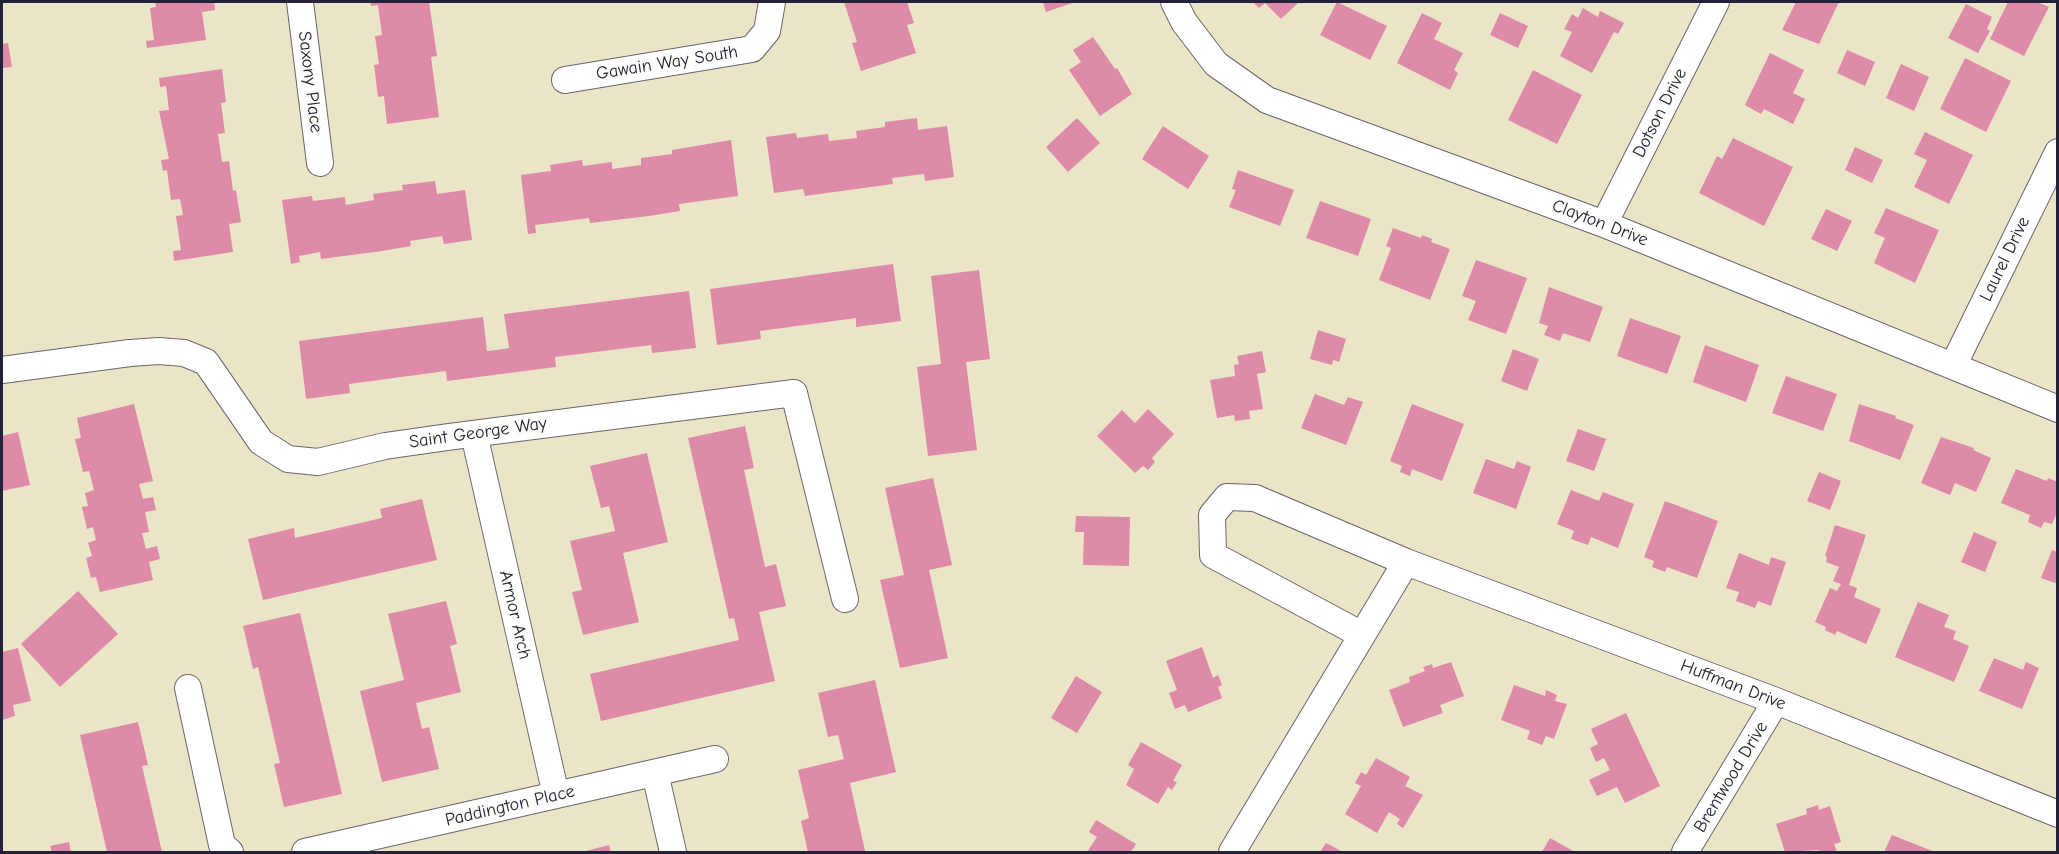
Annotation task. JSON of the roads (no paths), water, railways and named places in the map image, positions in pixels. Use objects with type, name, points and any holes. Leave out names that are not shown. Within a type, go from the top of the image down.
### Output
[{"type":"street","name":"Saxony Place","points":[[300,2],[320,163]]},
{"type":"street","name":"Gawain Way South","points":[[565,80],[752,50],[767,31],[772,2]]},
{"type":"street","name":"Clayton Drive","points":[[1174,2],[1184,21],[1216,64],[1267,100],[1604,224],[2058,409]]},
{"type":"street","name":"Dotson Drive","points":[[1604,224],[1716,2]]},
{"type":"street","name":"Laurel Drive","points":[[1953,366],[2058,152]]},
{"type":"street","name":"Saint George Way","points":[[2,370],[130,353],[159,351],[184,353],[206,362],[261,442],[288,459],[318,462],[385,446],[658,408],[794,393],[845,598]]},
{"type":"street","name":"Armor Arch","points":[[474,434],[556,795]]},
{"type":"street","name":"Huffman Drive","points":[[1362,635],[1213,555],[1212,515],[1227,496],[1255,498],[1406,562],[1776,700],[2058,814]]},
{"type":"street","points":[[1232,852],[1406,562]]},
{"type":"street","points":[[188,688],[222,845],[230,852]]},
{"type":"street","name":"Brentwood Drive","points":[[1685,852],[1776,700]]},
{"type":"street","name":"Paddington Place","points":[[305,852],[715,759]]},
{"type":"street","points":[[655,773],[673,852]]}]
